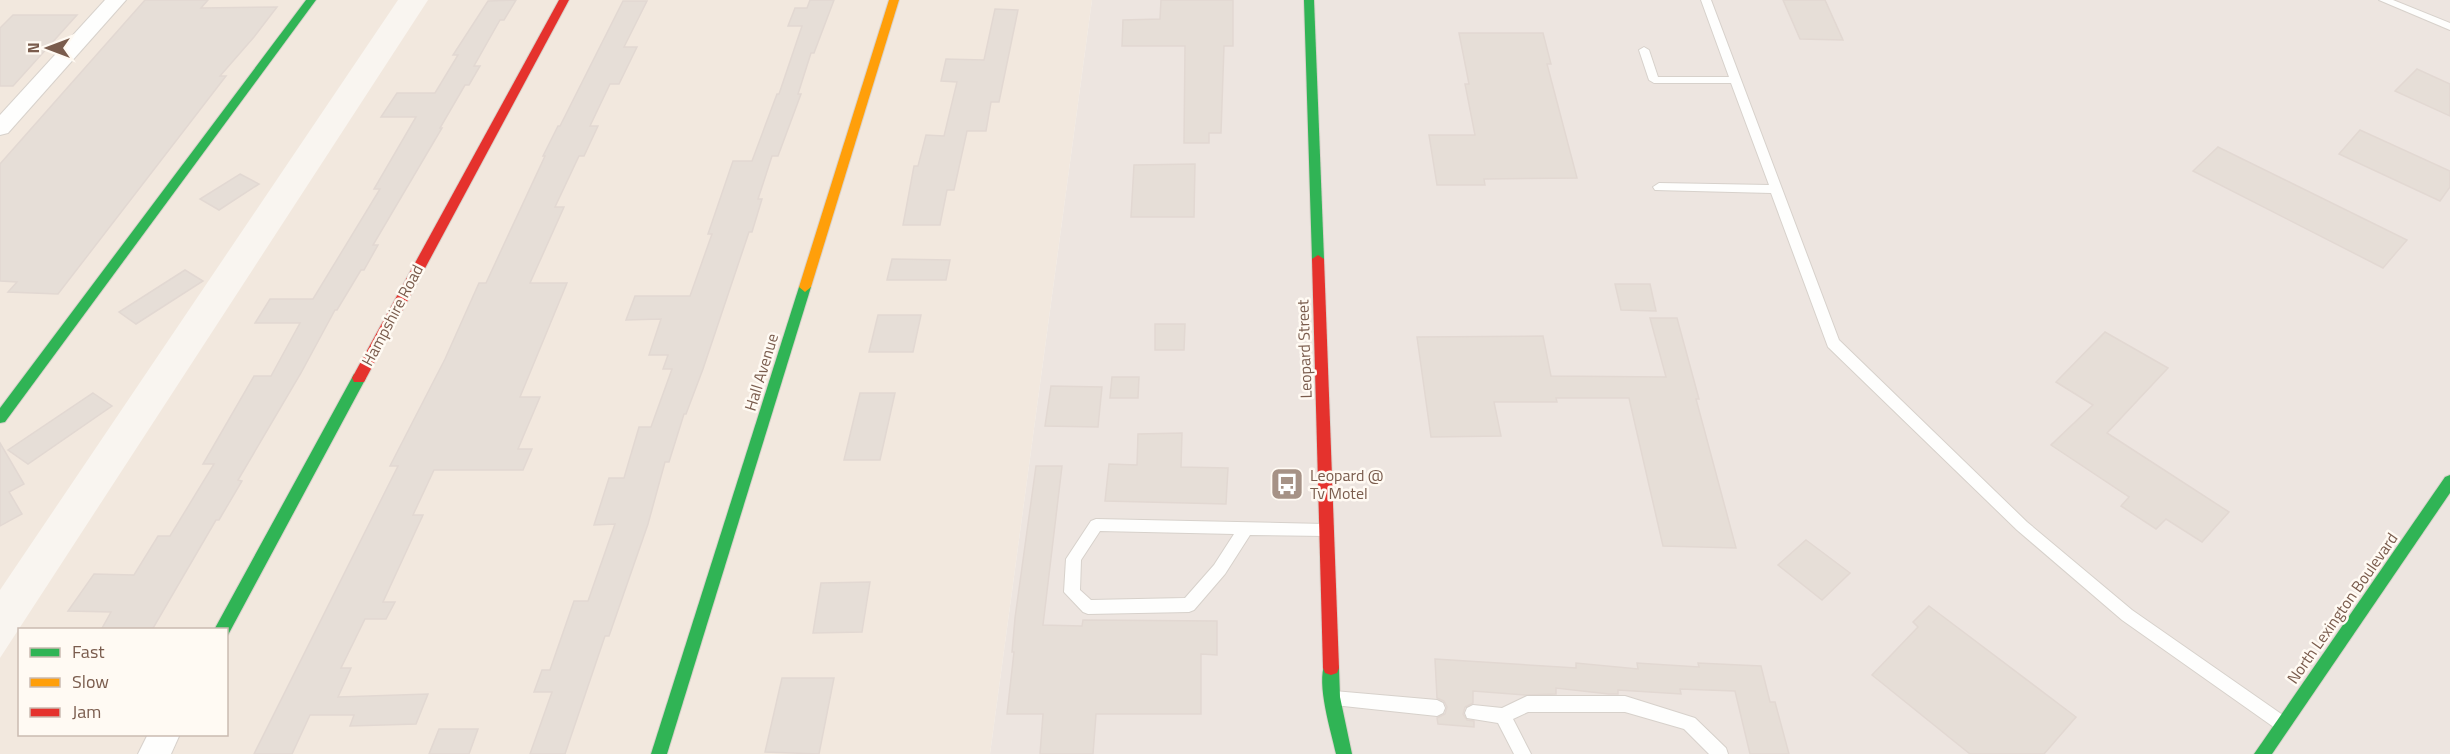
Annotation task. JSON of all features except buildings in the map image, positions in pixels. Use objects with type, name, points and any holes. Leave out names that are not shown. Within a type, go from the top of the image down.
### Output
[{"type":"street","points":[[0,128],[116,0]]},
{"type":"street","points":[[0,418],[311,0]]},
{"type":"street","name":"Hampshire Road","points":[[223,628],[564,0]]},
{"type":"street","name":"Hall Avenue","points":[[659,754],[894,0]]},
{"type":"street","name":"Leopard Street","points":[[1309,0],[1332,697],[1344,754]]},
{"type":"street","name":"North Lexington Boulevard","points":[[2262,754],[2450,481]]},
{"type":"street","name":"Leopard Street","points":[[1326,731],[1332,697]]},
{"type":"street","points":[[154,754],[164,736]]},
{"type":"lane","points":[[1706,0],[1833,343],[2022,526],[2127,615],[2283,724]]},
{"type":"lane","points":[[2384,0],[2450,27]]},
{"type":"lane","points":[[1644,50],[1654,80],[1736,80]]},
{"type":"lane","points":[[1659,187],[1776,189]]},
{"type":"lane","points":[[1245,529],[1212,581],[1189,605],[1089,607],[1072,592],[1074,558],[1096,525],[1327,530]]},
{"type":"lane","points":[[1332,697],[1437,708]]},
{"type":"lane","points":[[1473,713],[1503,716],[1527,704],[1625,704],[1689,723],[1720,754]]},
{"type":"lane","points":[[1503,716],[1523,754]]},
{"type":"shaded area","points":[[0,0],[398,0],[0,590]]},
{"type":"shaded area","points":[[428,0],[1092,0],[990,754],[0,754],[0,658],[18,630],[18,736],[228,736],[228,628],[20,628]]},
{"type":"shaded area","points":[[1092,0],[2450,0],[2450,754],[990,754]]},
{"type":"traffic: fast","points":[[0,418],[311,0]]},
{"type":"traffic: fast","points":[[1309,0],[1318,259]]},
{"type":"traffic: fast","points":[[659,754],[805,287]]},
{"type":"traffic: fast","points":[[223,628],[359,378]]},
{"type":"traffic: fast","points":[[2262,754],[2450,481]]},
{"type":"traffic: fast","points":[[1331,668],[1332,697],[1344,754]]},
{"type":"traffic: slow","points":[[805,287],[894,0]]},
{"type":"traffic: jam","points":[[359,378],[564,0]]},
{"type":"traffic: jam","points":[[1318,259],[1331,668]]},
{"type":"place","name":"Leopard @ Tv Motel","points":[[1287,484]]}]
